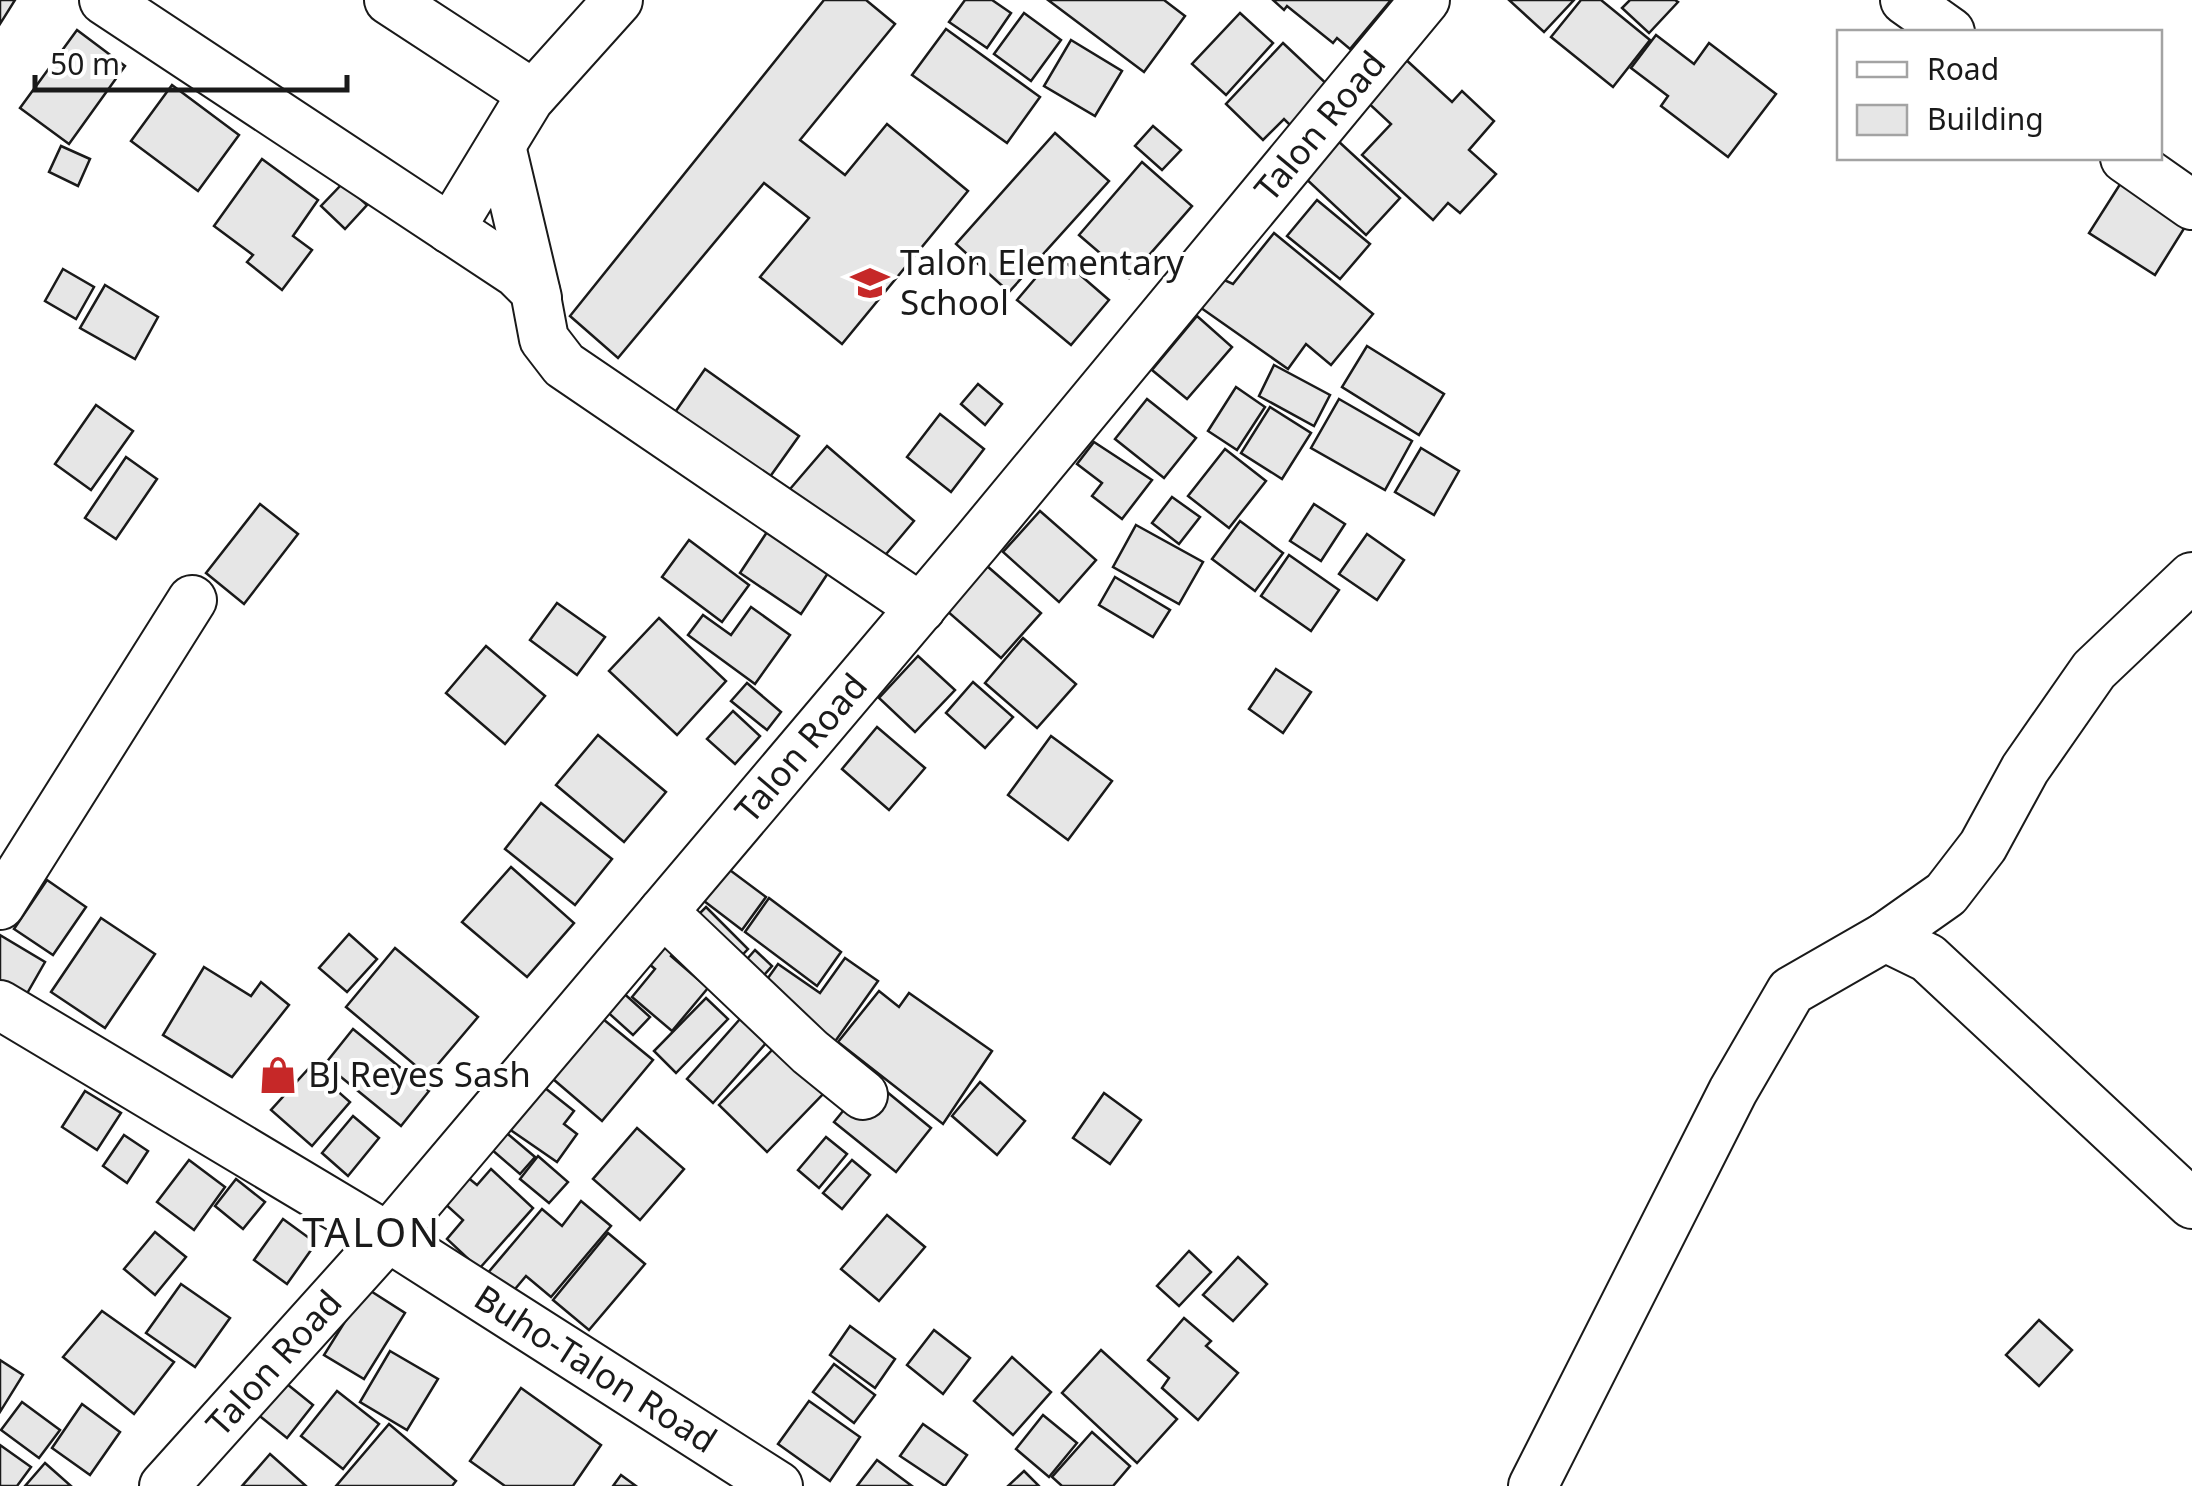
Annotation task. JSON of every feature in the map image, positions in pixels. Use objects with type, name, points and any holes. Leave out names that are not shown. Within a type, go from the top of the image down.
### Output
[{"type":"street","points":[[104,0],[517,273],[538,298]]},
{"type":"street","points":[[389,0],[533,94]]},
{"type":"street","points":[[450,229],[533,94],[618,0]]},
{"type":"street","name":"Talon Road","points":[[164,1486],[388,1238],[920,608],[1425,0]]},
{"type":"street","points":[[1905,0],[1947,30]]},
{"type":"street","points":[[500,146],[538,298],[544,340],[564,365],[920,608]]},
{"type":"street","points":[[2128,160],[2192,206]]},
{"type":"street","points":[[1532,1486],[1733,1090],[1790,990],[1885,937],[1946,894],[1982,846],[2026,769],[2094,670],[2192,577]]},
{"type":"street","points":[[0,905],[192,600]]},
{"type":"street","points":[[663,912],[810,1052],[863,1095]]},
{"type":"street","points":[[1885,937],[1928,958],[2192,1204]]},
{"type":"street","name":"Buho-Talon Road","points":[[0,1006],[388,1238],[778,1486]]},
{"type":"building","points":[[0,0],[15,0],[0,24]]},
{"type":"building","points":[[824,0],[866,0],[895,24],[800,140],[845,175],[887,124],[968,191],[842,344],[760,277],[809,218],[764,183],[618,358],[570,316]]},
{"type":"building","points":[[965,0],[992,0],[1011,13],[987,48],[949,22]]},
{"type":"building","points":[[1048,0],[1164,0],[1185,16],[1144,72]]},
{"type":"building","points":[[1273,0],[1391,0],[1350,49],[1337,38],[1333,43],[1287,6],[1284,10]]},
{"type":"building","points":[[1509,0],[1574,0],[1544,32]]},
{"type":"building","points":[[1581,0],[1601,0],[1650,40],[1613,87],[1551,37]]},
{"type":"building","points":[[1630,0],[1678,2],[1649,33],[1622,8]]},
{"type":"building","points":[[1024,13],[1061,40],[1031,81],[994,54]]},
{"type":"building","points":[[1240,13],[1273,43],[1226,95],[1192,64]]},
{"type":"building","points":[[946,29],[1040,97],[1007,143],[912,75]]},
{"type":"building","points":[[77,30],[125,66],[69,144],[20,108]]},
{"type":"building","points":[[1656,35],[1694,64],[1709,43],[1776,94],[1728,157],[1661,106],[1668,96],[1631,68]]},
{"type":"building","points":[[1071,40],[1122,71],[1095,116],[1044,86]]},
{"type":"building","points":[[1283,43],[1331,88],[1293,128],[1284,119],[1263,140],[1226,104]]},
{"type":"building","points":[[1403,57],[1452,102],[1462,91],[1494,121],[1469,150],[1496,174],[1460,213],[1448,203],[1433,220],[1362,155],[1391,124],[1364,99]]},
{"type":"building","points":[[172,85],[239,135],[198,191],[131,141]]},
{"type":"building","points":[[1153,126],[1181,150],[1162,170],[1135,146]]},
{"type":"building","points":[[1055,133],[1109,181],[1009,292],[956,244]]},
{"type":"building","points":[[1337,140],[1400,198],[1366,235],[1303,176]]},
{"type":"building","points":[[61,146],[90,159],[78,186],[49,172]]},
{"type":"building","points":[[262,159],[318,200],[293,236],[312,250],[282,290],[247,262],[253,255],[214,226]]},
{"type":"building","points":[[1142,162],[1192,206],[1129,278],[1079,235]]},
{"type":"building","points":[[2124,178],[2190,219],[2155,275],[2089,233]]},
{"type":"building","points":[[343,183],[367,205],[345,229],[321,206]]},
{"type":"building","points":[[1317,200],[1370,244],[1340,279],[1287,236]]},
{"type":"building","points":[[1274,233],[1373,314],[1331,365],[1306,344],[1288,369],[1194,303],[1213,275],[1233,284]]},
{"type":"building","points":[[1056,254],[1109,300],[1071,345],[1017,300]]},
{"type":"building","points":[[63,269],[94,287],[76,319],[45,301]]},
{"type":"building","points":[[105,285],[158,317],[135,359],[80,328]]},
{"type":"building","points":[[1197,316],[1232,347],[1187,399],[1152,370]]},
{"type":"building","points":[[1367,346],[1444,394],[1419,435],[1342,387]]},
{"type":"building","points":[[1274,365],[1330,395],[1314,426],[1259,396]]},
{"type":"building","points":[[705,369],[799,436],[762,488],[669,421]]},
{"type":"building","points":[[978,384],[1002,404],[985,425],[961,404]]},
{"type":"building","points":[[1236,387],[1265,407],[1237,450],[1208,431]]},
{"type":"building","points":[[1147,399],[1196,438],[1164,478],[1115,439]]},
{"type":"building","points":[[1339,399],[1412,441],[1385,490],[1311,448]]},
{"type":"building","points":[[96,405],[133,431],[91,490],[55,464]]},
{"type":"building","points":[[1270,407],[1311,433],[1282,479],[1241,453]]},
{"type":"building","points":[[940,414],[984,449],[951,492],[907,457]]},
{"type":"building","points":[[1094,442],[1152,480],[1122,519],[1092,496],[1102,483],[1077,464]]},
{"type":"building","points":[[827,446],[914,521],[871,572],[784,496]]},
{"type":"building","points":[[1421,448],[1459,471],[1434,515],[1395,492]]},
{"type":"building","points":[[1225,449],[1266,481],[1229,528],[1188,496]]},
{"type":"building","points":[[126,457],[157,479],[116,539],[85,518]]},
{"type":"building","points":[[1172,497],[1200,517],[1179,544],[1152,523]]},
{"type":"building","points":[[260,504],[298,534],[244,604],[206,573]]},
{"type":"building","points":[[1314,504],[1345,524],[1321,561],[1290,541]]},
{"type":"building","points":[[1040,511],[1096,560],[1059,602],[1003,552]]},
{"type":"building","points":[[1240,521],[1283,553],[1255,591],[1212,559]]},
{"type":"building","points":[[1136,525],[1203,562],[1179,604],[1113,567]]},
{"type":"building","points":[[771,526],[832,567],[801,614],[740,573]]},
{"type":"building","points":[[1367,534],[1404,560],[1377,600],[1339,574]]},
{"type":"building","points":[[689,540],[749,585],[722,622],[662,577]]},
{"type":"building","points":[[1289,555],[1339,590],[1311,631],[1261,596]]},
{"type":"building","points":[[979,559],[1041,613],[1001,658],[939,604]]},
{"type":"building","points":[[1115,577],[1170,610],[1153,637],[1099,605]]},
{"type":"building","points":[[557,603],[605,637],[577,675],[530,640]]},
{"type":"building","points":[[751,607],[790,635],[755,684],[688,635],[703,615],[731,635]]},
{"type":"building","points":[[659,618],[726,681],[677,735],[609,671]]},
{"type":"building","points":[[1023,638],[1076,684],[1037,728],[985,683]]},
{"type":"building","points":[[486,646],[545,696],[505,744],[446,693]]},
{"type":"building","points":[[918,656],[955,690],[915,732],[879,698]]},
{"type":"building","points":[[1276,669],[1311,692],[1283,733],[1249,709]]},
{"type":"building","points":[[973,682],[1013,717],[985,748],[946,713]]},
{"type":"building","points":[[747,683],[781,712],[767,730],[731,701]]},
{"type":"building","points":[[733,711],[760,736],[735,764],[707,739]]},
{"type":"building","points":[[877,727],[925,768],[889,810],[842,769]]},
{"type":"building","points":[[598,735],[666,792],[624,842],[556,785]]},
{"type":"building","points":[[1051,736],[1112,781],[1068,840],[1008,795]]},
{"type":"building","points":[[541,803],[612,859],[575,905],[505,849]]},
{"type":"building","points":[[711,856],[766,897],[742,930],[687,888]]},
{"type":"building","points":[[511,867],[574,923],[527,977],[462,922]]},
{"type":"building","points":[[47,880],[86,907],[53,955],[14,929]]},
{"type":"building","points":[[769,898],[841,952],[817,986],[745,932]]},
{"type":"building","points":[[706,907],[748,949],[727,971],[684,929]]},
{"type":"building","points":[[101,918],[155,954],[105,1028],[51,992]]},
{"type":"building","points":[[652,928],[677,949],[671,956],[708,988],[672,1031],[632,997],[655,969],[633,950]]},
{"type":"building","points":[[349,934],[377,959],[347,992],[319,968]]},
{"type":"building","points":[[0,935],[45,962],[25,997],[0,982]]},
{"type":"building","points":[[395,948],[478,1017],[428,1076],[346,1007]]},
{"type":"building","points":[[755,950],[772,966],[750,991],[732,976]]},
{"type":"building","points":[[845,958],[878,981],[824,1057],[750,1003],[778,964],[820,993]]},
{"type":"building","points":[[204,967],[251,996],[261,982],[289,1005],[232,1077],[163,1035]]},
{"type":"building","points":[[608,979],[650,1017],[633,1035],[592,998]]},
{"type":"building","points":[[879,991],[899,1007],[909,993],[992,1051],[943,1124],[838,1042]]},
{"type":"building","points":[[706,998],[728,1019],[676,1073],[654,1051]]},
{"type":"building","points":[[603,1019],[653,1060],[602,1121],[553,1079]]},
{"type":"building","points":[[740,1019],[766,1043],[713,1103],[687,1079]]},
{"type":"building","points":[[353,1029],[429,1091],[401,1126],[325,1064]]},
{"type":"building","points":[[775,1047],[824,1093],[767,1152],[719,1105]]},
{"type":"building","points":[[310,1067],[350,1102],[312,1146],[271,1110]]},
{"type":"building","points":[[870,1078],[931,1128],[896,1172],[834,1122]]},
{"type":"building","points":[[980,1082],[1025,1121],[997,1155],[952,1116]]},
{"type":"building","points":[[540,1084],[574,1111],[564,1124],[577,1134],[557,1162],[496,1120]]},
{"type":"building","points":[[85,1091],[121,1113],[97,1150],[62,1127]]},
{"type":"building","points":[[1104,1093],[1141,1120],[1110,1164],[1073,1138]]},
{"type":"building","points":[[353,1116],[379,1138],[348,1176],[322,1153]]},
{"type":"building","points":[[490,1119],[535,1157],[520,1174],[476,1136]]},
{"type":"building","points":[[637,1128],[684,1169],[640,1220],[593,1179]]},
{"type":"building","points":[[124,1135],[148,1151],[127,1183],[103,1166]]},
{"type":"building","points":[[826,1137],[847,1154],[819,1188],[798,1170]]},
{"type":"building","points":[[538,1156],[568,1182],[549,1203],[520,1179]]},
{"type":"building","points":[[189,1160],[225,1187],[194,1230],[157,1202]]},
{"type":"building","points":[[852,1160],[870,1175],[842,1209],[823,1193]]},
{"type":"building","points":[[491,1169],[533,1208],[479,1269],[447,1239],[463,1220],[443,1202],[466,1176],[477,1185]]},
{"type":"building","points":[[236,1179],[265,1202],[243,1229],[215,1206]]},
{"type":"building","points":[[581,1201],[611,1226],[551,1297],[526,1276],[505,1301],[481,1281],[542,1209],[562,1226]]},
{"type":"building","points":[[887,1215],[925,1247],[879,1301],[841,1269]]},
{"type":"building","points":[[283,1219],[316,1243],[287,1284],[254,1260]]},
{"type":"building","points":[[155,1232],[186,1257],[155,1295],[124,1269]]},
{"type":"building","points":[[608,1233],[645,1264],[589,1330],[553,1300]]},
{"type":"building","points":[[1189,1251],[1211,1272],[1179,1306],[1157,1286]]},
{"type":"building","points":[[1238,1257],[1267,1284],[1233,1321],[1203,1295]]},
{"type":"building","points":[[181,1284],[230,1318],[195,1367],[146,1333]]},
{"type":"building","points":[[366,1288],[405,1313],[364,1379],[324,1355]]},
{"type":"building","points":[[102,1311],[174,1362],[134,1414],[63,1357]]},
{"type":"building","points":[[1184,1318],[1211,1341],[1206,1346],[1238,1373],[1198,1420],[1162,1388],[1169,1378],[1148,1360]]},
{"type":"building","points":[[2039,1320],[2072,1350],[2039,1386],[2006,1355]]},
{"type":"building","points":[[850,1326],[895,1359],[875,1388],[830,1355]]},
{"type":"building","points":[[934,1330],[970,1358],[943,1394],[907,1365]]},
{"type":"building","points":[[1101,1350],[1177,1419],[1137,1463],[1062,1393]]},
{"type":"building","points":[[390,1351],[438,1379],[407,1430],[360,1402]]},
{"type":"building","points":[[1012,1357],[1051,1392],[1013,1435],[974,1401]]},
{"type":"building","points":[[0,1360],[23,1375],[0,1412]]},
{"type":"building","points":[[834,1364],[875,1395],[854,1423],[813,1392]]},
{"type":"building","points":[[282,1380],[313,1405],[287,1438],[256,1413]]},
{"type":"building","points":[[521,1388],[601,1445],[573,1486],[505,1486],[470,1461]]},
{"type":"building","points":[[337,1391],[379,1424],[343,1469],[301,1436]]},
{"type":"building","points":[[809,1401],[860,1437],[830,1481],[778,1444]]},
{"type":"building","points":[[22,1402],[60,1430],[39,1458],[1,1430]]},
{"type":"building","points":[[82,1404],[120,1432],[90,1475],[52,1448]]},
{"type":"building","points":[[1043,1415],[1077,1443],[1049,1477],[1016,1449]]},
{"type":"building","points":[[389,1424],[456,1481],[452,1486],[336,1486]]},
{"type":"building","points":[[923,1424],[967,1455],[945,1486],[900,1456]]},
{"type":"building","points":[[1092,1432],[1130,1466],[1113,1486],[1062,1486],[1052,1477]]},
{"type":"building","points":[[0,1445],[31,1467],[17,1486],[0,1486]]},
{"type":"building","points":[[270,1454],[306,1486],[242,1486]]},
{"type":"building","points":[[877,1460],[912,1486],[857,1486]]},
{"type":"building","points":[[45,1463],[71,1486],[25,1486]]},
{"type":"building","points":[[1024,1471],[1039,1486],[1008,1486]]},
{"type":"building","points":[[621,1475],[636,1486],[613,1486]]},
{"type":"place","name":"Talon Elementary School","points":[[870,283]]},
{"type":"place","name":"BJ Reyes Sash","points":[[278,1075]]},
{"type":"district","name":"TALON","points":[[372,1233]]}]
